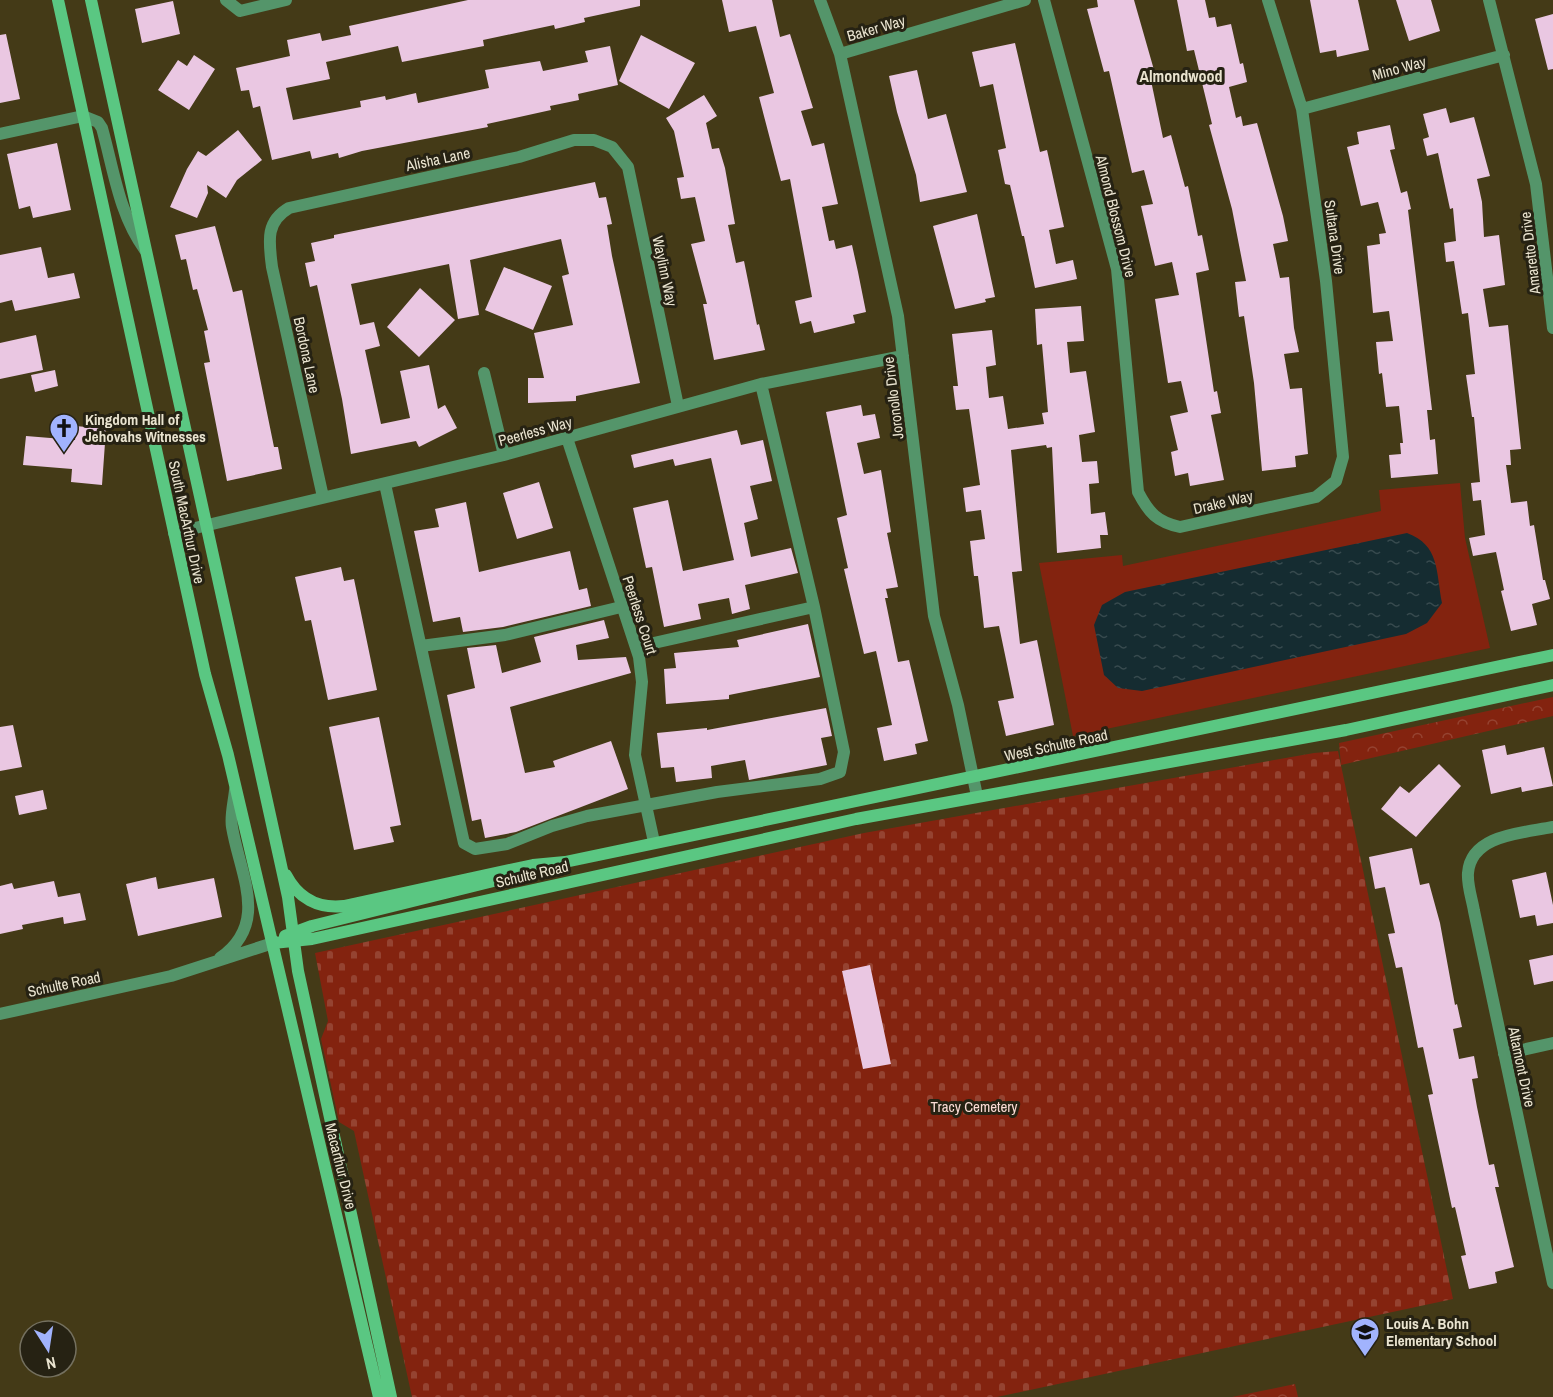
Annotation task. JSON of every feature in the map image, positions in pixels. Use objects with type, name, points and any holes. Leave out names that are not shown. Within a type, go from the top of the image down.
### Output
[{"type":"main road","name":"South MacArthur Drive","points":[[58,0],[205,674],[236,787],[273,943]]},
{"type":"main road","name":"South MacArthur Drive","points":[[91,0],[279,860],[293,937]]},
{"type":"main road","name":"West Schulte Road","points":[[565,862],[1553,655]]},
{"type":"main road","points":[[976,796],[1346,730],[1553,685]]},
{"type":"main road","name":"Schulte Road","points":[[293,937],[976,796]]},
{"type":"main road","points":[[279,860],[299,893],[312,903],[333,907],[533,865],[565,862]]},
{"type":"main road","name":"Schulte Road","points":[[273,943],[534,873],[565,862]]},
{"type":"main road","name":"Macarthur Drive","points":[[293,937],[391,1397]]},
{"type":"main road","name":"Macarthur Drive","points":[[273,943],[379,1397]]},
{"type":"street","points":[[226,0],[240,10],[286,0]]},
{"type":"street","name":"Joronollo Drive","points":[[820,0],[840,54],[898,316],[934,616],[958,705],[976,796]]},
{"type":"street","name":"Baker Way","points":[[840,54],[1025,0]]},
{"type":"street","name":"Almond Blossom Drive","points":[[1044,0],[1117,269],[1137,480]]},
{"type":"street","name":"Sultana Drive","points":[[1268,0],[1302,110],[1326,281],[1343,457],[1336,481]]},
{"type":"street","name":"Amaretto Drive","points":[[1489,0],[1536,184],[1550,257],[1553,328]]},
{"type":"street","name":"Mino Way","points":[[1302,110],[1504,56]]},
{"type":"street","points":[[0,134],[83,116],[98,122],[102,128],[122,210],[131,231],[145,250]]},
{"type":"street","name":"Alisha Lane","points":[[274,220],[289,208],[519,157],[574,140],[594,140],[612,147]]},
{"type":"street","name":"Waylinn Way","points":[[612,147],[628,167],[678,406]]},
{"type":"street","name":"Bordona Lane","points":[[274,220],[269,236],[273,267],[323,497]]},
{"type":"street","name":"Peerless Way","points":[[174,533],[504,455],[761,384],[903,356]]},
{"type":"street","points":[[484,373],[504,455]]},
{"type":"street","points":[[385,484],[464,843],[475,849],[507,844],[560,824],[645,806],[717,792],[820,779],[840,772],[844,752],[814,607],[761,384]]},
{"type":"street","name":"Peerless Court","points":[[567,438],[621,607],[636,646],[642,682],[635,755],[654,842]]},
{"type":"street","name":"Drake Way","points":[[1137,480],[1138,492],[1148,512],[1162,523],[1180,527],[1316,496],[1336,481]]},
{"type":"street","points":[[421,646],[505,635],[621,607]]},
{"type":"street","points":[[636,646],[814,607]]},
{"type":"street","points":[[212,964],[230,951],[241,939],[250,912],[231,824],[236,787]]},
{"type":"street","name":"Altamont Drive","points":[[1553,827],[1497,839],[1484,845],[1473,857],[1468,873],[1504,1054],[1550,1258],[1553,1283]]},
{"type":"street","name":"Schulte Road","points":[[0,1014],[142,983],[212,964],[273,943]]},
{"type":"street","points":[[1504,1054],[1553,1043]]},
{"type":"green space","points":[[1460,483],[1465,538],[1490,648],[1073,736],[1039,563],[1122,555],[1123,566],[1381,511],[1379,490]]},
{"type":"green space","points":[[1553,697],[1553,716],[1341,765],[1339,743]]},
{"type":"green space","name":"Tracy Cemetery","points":[[1338,751],[1453,1299],[997,1397],[412,1397],[354,1131],[339,1122],[321,1039],[328,1021],[315,953],[864,833],[1314,753]]},
{"type":"green space","points":[[1295,1384],[1298,1397],[1232,1397]]},
{"type":"water","points":[[1407,533],[1418,538],[1431,552],[1437,570],[1442,603],[1427,623],[1406,634],[1142,691],[1118,688],[1104,675],[1094,625],[1102,605],[1125,592]]},
{"type":"building","points":[[468,0],[640,0],[640,6],[584,18],[585,22],[555,29],[554,25],[483,40],[484,46],[402,62],[398,46],[326,62],[330,79],[286,88],[293,120],[361,107],[360,101],[385,96],[386,100],[416,93],[418,103],[489,88],[485,70],[540,61],[543,71],[588,62],[585,51],[610,46],[618,85],[578,94],[579,100],[550,106],[551,110],[487,124],[488,127],[362,151],[339,158],[338,153],[312,159],[310,151],[272,160],[260,106],[253,108],[249,90],[241,91],[236,68],[290,56],[287,40],[320,33],[322,41],[351,35],[349,26]]},
{"type":"building","points":[[722,0],[772,0],[780,37],[790,34],[813,108],[801,111],[812,146],[824,143],[838,204],[822,207],[829,241],[834,240],[836,249],[852,245],[866,312],[853,315],[855,323],[814,333],[811,321],[800,324],[795,301],[812,297],[790,179],[781,181],[759,97],[774,93],[756,26],[729,32]]},
{"type":"building","points":[[1097,0],[1134,0],[1154,70],[1149,71],[1163,138],[1171,135],[1185,187],[1188,186],[1198,236],[1202,235],[1209,270],[1196,273],[1214,392],[1217,391],[1221,413],[1211,415],[1224,480],[1190,486],[1188,473],[1175,476],[1171,452],[1178,450],[1170,416],[1188,412],[1181,381],[1168,383],[1155,299],[1179,295],[1172,262],[1155,266],[1141,206],[1153,204],[1144,170],[1132,173],[1109,71],[1104,72],[1087,9],[1098,7]]},
{"type":"building","points":[[1177,0],[1205,0],[1209,18],[1215,17],[1217,27],[1231,24],[1240,64],[1243,63],[1247,82],[1229,87],[1236,118],[1241,116],[1243,126],[1257,123],[1283,216],[1288,241],[1273,244],[1280,278],[1289,277],[1299,352],[1284,354],[1290,389],[1302,388],[1308,454],[1295,456],[1296,467],[1262,471],[1254,383],[1244,316],[1239,317],[1235,282],[1246,281],[1232,209],[1209,125],[1212,124],[1194,50],[1187,51]]},
{"type":"building","points":[[1310,0],[1358,0],[1369,50],[1337,57],[1336,50],[1320,53]]},
{"type":"building","points":[[1396,0],[1431,0],[1440,31],[1409,41]]},
{"type":"building","points":[[173,1],[180,34],[142,43],[135,9]]},
{"type":"building","points":[[1553,14],[1553,69],[1548,70],[1535,19]]},
{"type":"building","points":[[6,34],[20,99],[0,103],[0,35]]},
{"type":"building","points":[[641,35],[695,63],[669,109],[619,81]]},
{"type":"building","points":[[1015,43],[1040,152],[1047,150],[1064,227],[1049,230],[1056,264],[1073,260],[1077,279],[1035,288],[1024,236],[1022,236],[1010,185],[1005,184],[998,150],[1006,148],[993,84],[980,87],[972,52]]},
{"type":"building","points":[[194,55],[215,69],[189,110],[158,90],[178,60],[187,66]]},
{"type":"building","points":[[917,70],[928,119],[946,114],[967,192],[920,202],[916,175],[889,76]]},
{"type":"building","points":[[704,95],[717,116],[706,123],[712,149],[719,148],[725,168],[735,224],[728,225],[736,263],[744,261],[757,325],[759,324],[765,350],[714,360],[703,304],[707,304],[691,244],[705,241],[695,197],[681,199],[677,178],[684,177],[674,131],[666,118]]},
{"type":"building","points":[[1446,108],[1450,123],[1474,117],[1490,176],[1477,179],[1482,202],[1484,237],[1499,235],[1505,285],[1483,289],[1489,327],[1508,325],[1521,449],[1510,450],[1511,465],[1506,465],[1511,503],[1527,501],[1530,526],[1534,525],[1543,580],[1545,580],[1550,599],[1532,604],[1537,625],[1511,631],[1501,591],[1504,590],[1496,552],[1473,556],[1469,538],[1485,535],[1481,500],[1473,501],[1471,483],[1480,482],[1474,417],[1472,417],[1466,375],[1475,374],[1468,313],[1462,314],[1454,261],[1446,262],[1444,243],[1456,241],[1453,208],[1450,209],[1438,153],[1427,156],[1423,139],[1429,137],[1423,114]]},
{"type":"building","points":[[1390,125],[1395,149],[1390,150],[1401,193],[1407,191],[1411,209],[1408,210],[1432,410],[1427,410],[1430,440],[1435,439],[1438,474],[1391,478],[1389,455],[1401,454],[1400,443],[1403,443],[1399,406],[1386,407],[1382,373],[1379,374],[1376,342],[1393,341],[1389,311],[1373,313],[1367,246],[1380,244],[1379,234],[1386,233],[1378,202],[1361,206],[1347,147],[1359,144],[1357,132]]},
{"type":"building","points":[[238,130],[262,160],[237,180],[226,198],[207,185],[208,193],[197,218],[170,207],[198,151],[206,156]]},
{"type":"building","points":[[57,143],[71,210],[33,218],[30,206],[19,209],[7,154]]},
{"type":"building","points":[[595,182],[599,198],[606,197],[612,224],[607,225],[612,256],[640,383],[576,396],[576,401],[528,403],[528,378],[544,378],[534,333],[573,325],[562,276],[569,274],[561,239],[470,260],[479,315],[458,319],[449,264],[351,284],[360,325],[374,322],[380,346],[365,350],[381,424],[410,418],[400,371],[429,365],[438,409],[445,405],[457,428],[419,447],[416,441],[351,454],[342,399],[317,285],[310,287],[305,263],[315,261],[311,243],[334,238],[334,235]]},
{"type":"building","points":[[977,214],[995,297],[985,299],[986,302],[955,309],[933,226]]},
{"type":"building","points":[[215,226],[233,292],[242,290],[274,447],[278,447],[282,469],[227,481],[204,363],[210,362],[204,331],[208,330],[197,289],[193,290],[186,259],[181,260],[175,235]]},
{"type":"building","points":[[41,247],[48,278],[74,273],[80,298],[15,311],[12,300],[0,303],[0,255]]},
{"type":"building","points":[[504,267],[552,286],[533,330],[485,310]]},
{"type":"building","points":[[420,288],[455,320],[419,357],[387,327]]},
{"type":"building","points":[[1081,306],[1084,341],[1067,342],[1070,373],[1086,371],[1095,432],[1079,435],[1082,462],[1097,461],[1099,483],[1089,484],[1091,514],[1105,512],[1108,535],[1100,535],[1101,548],[1057,553],[1052,447],[1047,448],[1046,445],[1011,450],[1022,571],[1012,572],[1020,644],[1037,640],[1054,725],[1006,736],[998,701],[1014,698],[999,626],[984,628],[978,576],[974,576],[970,541],[985,539],[981,510],[966,512],[963,488],[980,485],[969,409],[956,410],[953,386],[958,386],[952,334],[992,330],[996,365],[986,367],[989,398],[1003,396],[1008,429],[1044,424],[1042,413],[1048,412],[1042,344],[1037,345],[1035,309]]},
{"type":"building","points":[[36,335],[43,370],[0,379],[0,343]]},
{"type":"building","points":[[55,370],[58,386],[35,392],[31,375]]},
{"type":"building","points":[[861,405],[863,416],[875,414],[880,438],[857,443],[864,474],[881,470],[891,532],[887,533],[898,587],[886,589],[888,598],[885,598],[898,662],[909,660],[928,741],[915,744],[917,754],[884,761],[877,728],[892,725],[876,651],[864,654],[844,569],[848,568],[837,518],[847,515],[826,412]]},
{"type":"building","name":"Kingdom Hall of Jehovahs Witnesses","points":[[76,426],[106,429],[102,485],[71,482],[72,469],[23,465],[26,436],[75,440]]},
{"type":"building","points":[[737,430],[741,445],[763,440],[772,481],[750,486],[758,519],[744,523],[751,557],[791,548],[798,573],[745,585],[750,609],[732,614],[729,598],[698,604],[701,619],[664,627],[652,567],[646,568],[633,508],[668,500],[683,571],[734,560],[711,458],[675,466],[673,459],[634,468],[631,455]]},
{"type":"building","points":[[539,482],[553,528],[517,539],[503,493]]},
{"type":"building","points":[[466,502],[479,572],[570,551],[579,590],[587,588],[591,606],[503,627],[463,632],[460,617],[433,622],[414,531],[439,527],[435,509]]},
{"type":"building","points":[[341,567],[344,581],[354,579],[377,690],[328,700],[311,620],[305,621],[295,577]]},
{"type":"building","points":[[604,620],[609,638],[576,645],[578,660],[626,657],[631,673],[510,707],[525,773],[555,767],[553,761],[611,741],[628,789],[516,832],[485,838],[481,819],[472,821],[447,695],[475,688],[467,648],[496,645],[502,673],[541,662],[534,637]]},
{"type":"building","points":[[808,624],[820,677],[729,695],[729,699],[666,704],[664,669],[676,668],[674,653],[739,647],[737,640]]},
{"type":"building","points":[[826,708],[832,736],[821,738],[827,765],[749,780],[745,760],[711,766],[712,778],[676,782],[674,767],[661,768],[657,733],[707,728],[707,730]]},
{"type":"building","points":[[379,717],[401,825],[390,827],[394,842],[354,850],[329,727]]},
{"type":"building","points":[[13,725],[22,767],[0,771],[0,727]]},
{"type":"building","points":[[1505,745],[1507,755],[1544,747],[1553,786],[1522,792],[1521,787],[1491,794],[1482,750]]},
{"type":"building","points":[[1439,764],[1461,786],[1416,837],[1381,809],[1400,786],[1409,793]]},
{"type":"building","points":[[43,790],[47,809],[19,815],[15,796]]},
{"type":"building","points":[[1412,848],[1420,885],[1429,883],[1440,923],[1455,1005],[1457,1004],[1462,1027],[1453,1029],[1459,1059],[1474,1056],[1478,1078],[1472,1079],[1477,1107],[1489,1165],[1494,1164],[1499,1187],[1495,1187],[1514,1267],[1495,1272],[1497,1283],[1469,1289],[1461,1256],[1466,1255],[1455,1207],[1452,1208],[1428,1095],[1433,1094],[1423,1047],[1418,1048],[1402,967],[1396,968],[1388,934],[1395,933],[1385,887],[1375,889],[1369,857]]},
{"type":"building","points":[[1546,872],[1553,905],[1553,923],[1537,926],[1535,915],[1520,918],[1512,880]]},
{"type":"building","points":[[156,877],[158,889],[214,878],[222,917],[138,936],[126,884]]},
{"type":"building","points":[[54,881],[58,897],[80,893],[86,920],[64,924],[63,917],[22,925],[23,929],[0,934],[0,886],[12,883],[14,889]]},
{"type":"building","points":[[1553,955],[1553,981],[1534,985],[1529,960]]},
{"type":"building","points":[[870,965],[891,1064],[863,1069],[842,971]]},
{"type":"place","name":"Kingdom Hall of Jehovahs Witnesses","points":[[64,454]]},
{"type":"place","name":"Louis A. Bohn Elementary School","points":[[1365,1358]]},
{"type":"district","name":"Almondwood","points":[[1181,76]]}]
